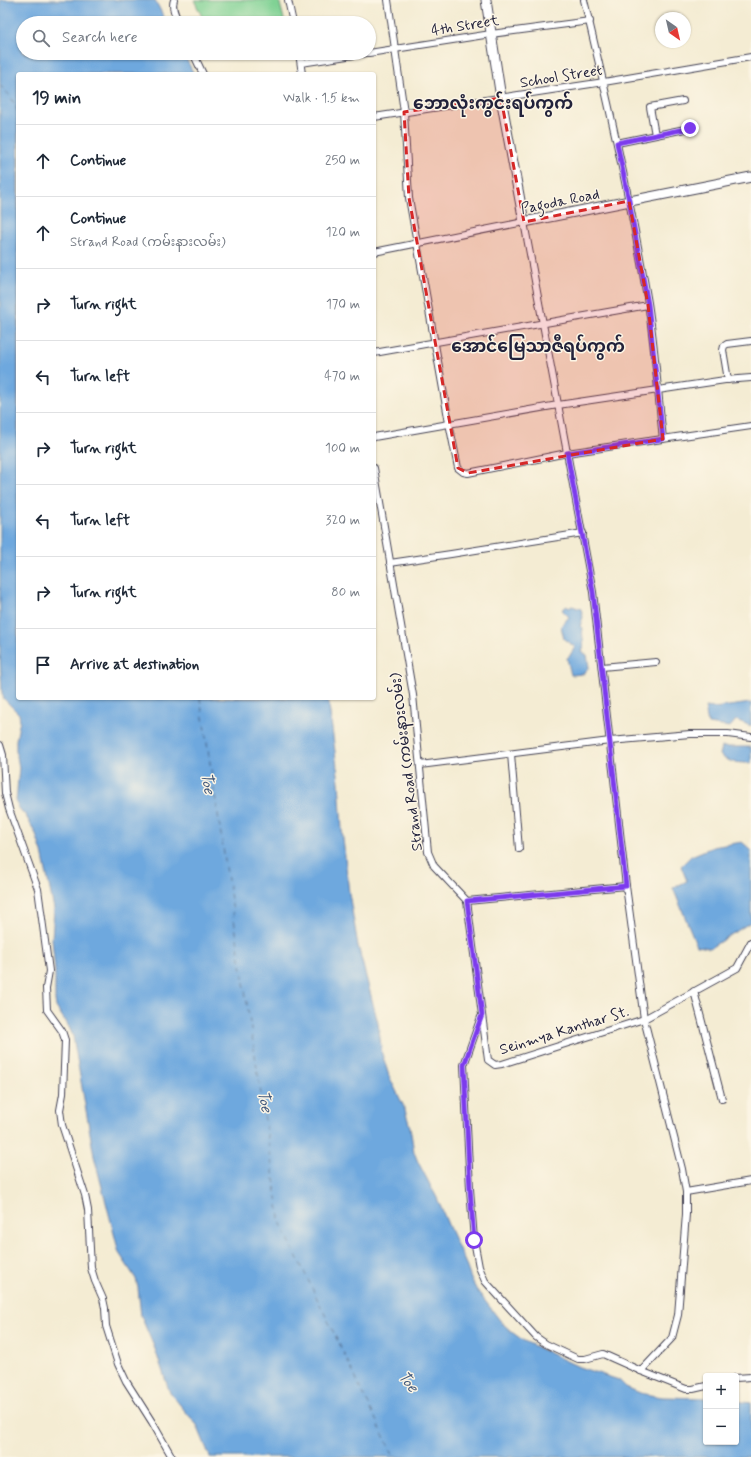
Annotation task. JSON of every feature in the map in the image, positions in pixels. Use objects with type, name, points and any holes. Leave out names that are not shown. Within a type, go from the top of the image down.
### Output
[{"type":"main road","points":[[486,0],[501,98],[524,222]]},
{"type":"main road","name":"Pagoda Road","points":[[524,222],[751,177]]},
{"type":"street","points":[[174,0],[172,3],[176,16]]},
{"type":"street","points":[[291,0],[292,16]]},
{"type":"street","points":[[388,0],[404,112],[409,198],[458,468],[463,472],[468,473],[567,453],[751,426]]},
{"type":"street","points":[[584,0],[617,143],[648,305],[663,439]]},
{"type":"street","name":"4th Street","points":[[376,52],[491,34],[590,21]]},
{"type":"street","name":"School Street","points":[[376,117],[604,82],[751,57]]},
{"type":"street","points":[[196,60],[202,72]]},
{"type":"street","points":[[299,60],[302,72]]},
{"type":"street","name":"4th Street","points":[[300,64],[325,60]]},
{"type":"street","points":[[655,135],[650,107],[683,101]]},
{"type":"street","points":[[617,143],[690,128]]},
{"type":"street","points":[[524,222],[593,592],[626,886],[644,1019],[682,1169],[686,1192],[686,1214],[678,1315],[674,1334],[641,1371]]},
{"type":"street","name":"Pagoda Road","points":[[376,252],[524,222]]},
{"type":"street","points":[[376,352],[648,305]]},
{"type":"street","points":[[728,380],[723,350],[724,346],[728,344],[751,341]]},
{"type":"street","points":[[376,437],[558,405],[728,380],[751,378]]},
{"type":"street","name":"Strand Road (ကမ်းနားလမ်း)","points":[[376,480],[413,695],[428,852],[434,866],[467,901]]},
{"type":"street","points":[[390,563],[582,533]]},
{"type":"street","points":[[602,667],[656,662]]},
{"type":"street","points":[[420,765],[610,741],[690,734],[751,736]]},
{"type":"street","points":[[0,744],[3,755],[5,793],[9,809],[38,889],[49,971],[46,988],[47,1010],[62,1031],[65,1040],[63,1094],[60,1110],[62,1125],[85,1195],[88,1210],[91,1268],[94,1281],[100,1292],[105,1308],[106,1326],[118,1364],[126,1381],[172,1457]]},
{"type":"street","points":[[511,754],[519,849]]},
{"type":"street","points":[[626,886],[467,901],[482,1015],[464,1065],[474,1240],[479,1267],[485,1281],[536,1337],[546,1344],[573,1357],[581,1359],[604,1354],[686,1389],[703,1387]]},
{"type":"street","name":"Seinmya Kanthar St.","points":[[482,1015],[488,1060],[495,1065],[502,1064],[644,1019],[737,968],[751,942]]},
{"type":"street","points":[[694,991],[722,1099]]},
{"type":"street","points":[[686,1192],[751,1181]]},
{"type":"street","points":[[739,1378],[751,1377]]},
{"type":"highlighted area","points":[[501,98],[524,222],[629,201],[648,305],[663,439],[468,473],[458,468],[409,198],[404,112]]},
{"type":"green space","points":[[194,0],[279,0],[283,16],[202,16]]},
{"type":"water","name":"Toe","points":[[0,0],[155,0],[163,16],[16,16],[16,60],[187,60],[193,72],[16,72],[16,700],[328,700],[339,782],[342,830],[349,893],[358,946],[378,1023],[382,1054],[389,1076],[404,1107],[410,1127],[414,1152],[418,1162],[437,1198],[476,1289],[502,1323],[524,1341],[579,1367],[619,1380],[626,1387],[640,1393],[662,1397],[703,1398],[703,1445],[739,1445],[739,1401],[751,1403],[751,1457],[210,1457],[197,1425],[170,1393],[155,1349],[141,1316],[136,1279],[119,1253],[94,1156],[73,1036],[56,1007],[52,939],[54,909],[42,852],[35,832],[16,802],[19,768],[16,740],[20,720],[19,714],[4,699],[2,693],[0,654]]},
{"type":"water","points":[[567,606],[569,608],[572,606],[581,609],[583,617],[580,626],[583,628],[584,645],[582,652],[587,655],[589,667],[584,674],[571,675],[567,658],[575,647],[564,639],[561,626],[569,617],[562,610]]},
{"type":"water","points":[[751,703],[751,726],[736,720],[730,727],[708,724],[705,707],[714,708]]},
{"type":"water","points":[[722,747],[751,747],[751,763],[738,763],[723,758],[720,755]]},
{"type":"water","points":[[742,842],[751,850],[751,922],[710,948],[697,946],[673,888],[687,881],[681,866],[691,856],[713,847]]},
{"type":"ferry route","points":[[0,85],[11,97],[16,108]]},
{"type":"ferry route","points":[[200,700],[281,1224],[394,1457]]},
{"type":"district","name":"ဘောလုံးကွင်းရပ်ကွက်","points":[[493,103]]},
{"type":"district","name":"အောင်မြေသာဇီရပ်ကွက်","points":[[538,346]]},
{"type":"route","points":[[474,1240],[464,1065],[482,1015],[467,901],[626,886],[593,592],[567,453],[663,439],[648,305],[617,143],[690,128]]}]
